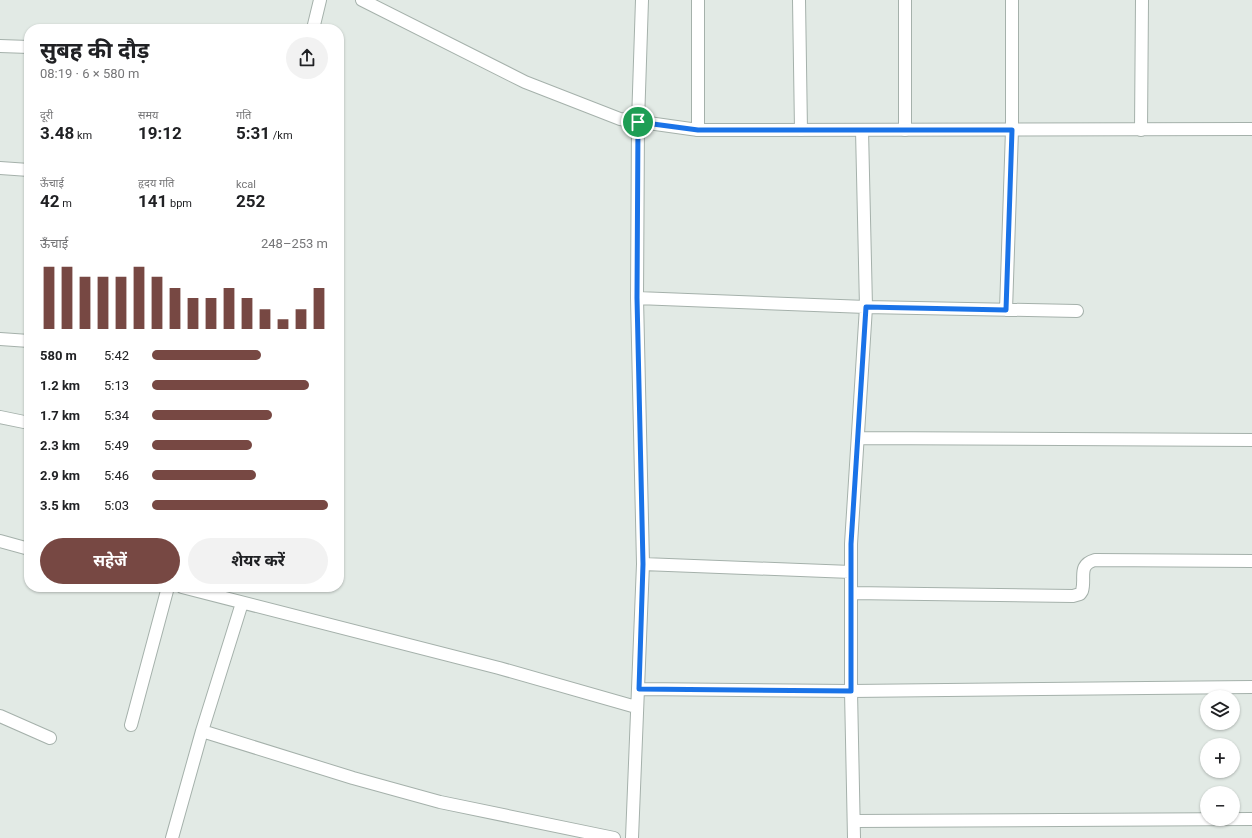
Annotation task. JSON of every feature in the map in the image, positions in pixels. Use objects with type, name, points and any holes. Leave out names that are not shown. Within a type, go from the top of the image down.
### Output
[{"type":"street","points":[[314,24],[320,0]]},
{"type":"street","points":[[362,0],[525,82],[620,119],[638,122],[698,130],[1252,129]]},
{"type":"street","points":[[632,838],[636,707],[639,689],[643,564],[637,298],[638,122],[642,0]]},
{"type":"street","points":[[698,0],[698,130]]},
{"type":"street","points":[[800,0],[801,130]]},
{"type":"street","points":[[905,0],[905,130]]},
{"type":"street","points":[[1006,310],[1012,130],[1012,0]]},
{"type":"street","points":[[1141,130],[1142,0]]},
{"type":"street","points":[[0,46],[24,47]]},
{"type":"street","points":[[854,838],[851,691],[851,544],[866,307],[862,130]]},
{"type":"street","points":[[0,168],[24,170]]},
{"type":"street","points":[[637,298],[866,307],[1077,311]]},
{"type":"street","points":[[0,339],[24,341]]},
{"type":"street","points":[[0,417],[24,422]]},
{"type":"street","points":[[858,438],[1252,440]]},
{"type":"street","points":[[0,541],[24,548]]},
{"type":"street","points":[[851,593],[1073,596],[1080,594],[1082,591],[1084,567],[1087,563],[1095,560],[1252,561]]},
{"type":"street","points":[[643,564],[851,572]]},
{"type":"street","points":[[131,725],[167,592]]},
{"type":"street","points":[[203,592],[499,668],[636,707]]},
{"type":"street","points":[[172,838],[202,731],[242,603]]},
{"type":"street","points":[[639,689],[851,691],[1252,687]]},
{"type":"street","points":[[0,716],[50,738]]},
{"type":"street","points":[[202,731],[354,778],[440,802],[614,838]]},
{"type":"street","points":[[854,821],[1252,819]]},
{"type":"route","points":[[638,122],[698,130],[1012,130],[1006,310],[866,307],[851,544],[851,691],[639,689],[643,564],[637,298],[638,122]]}]
